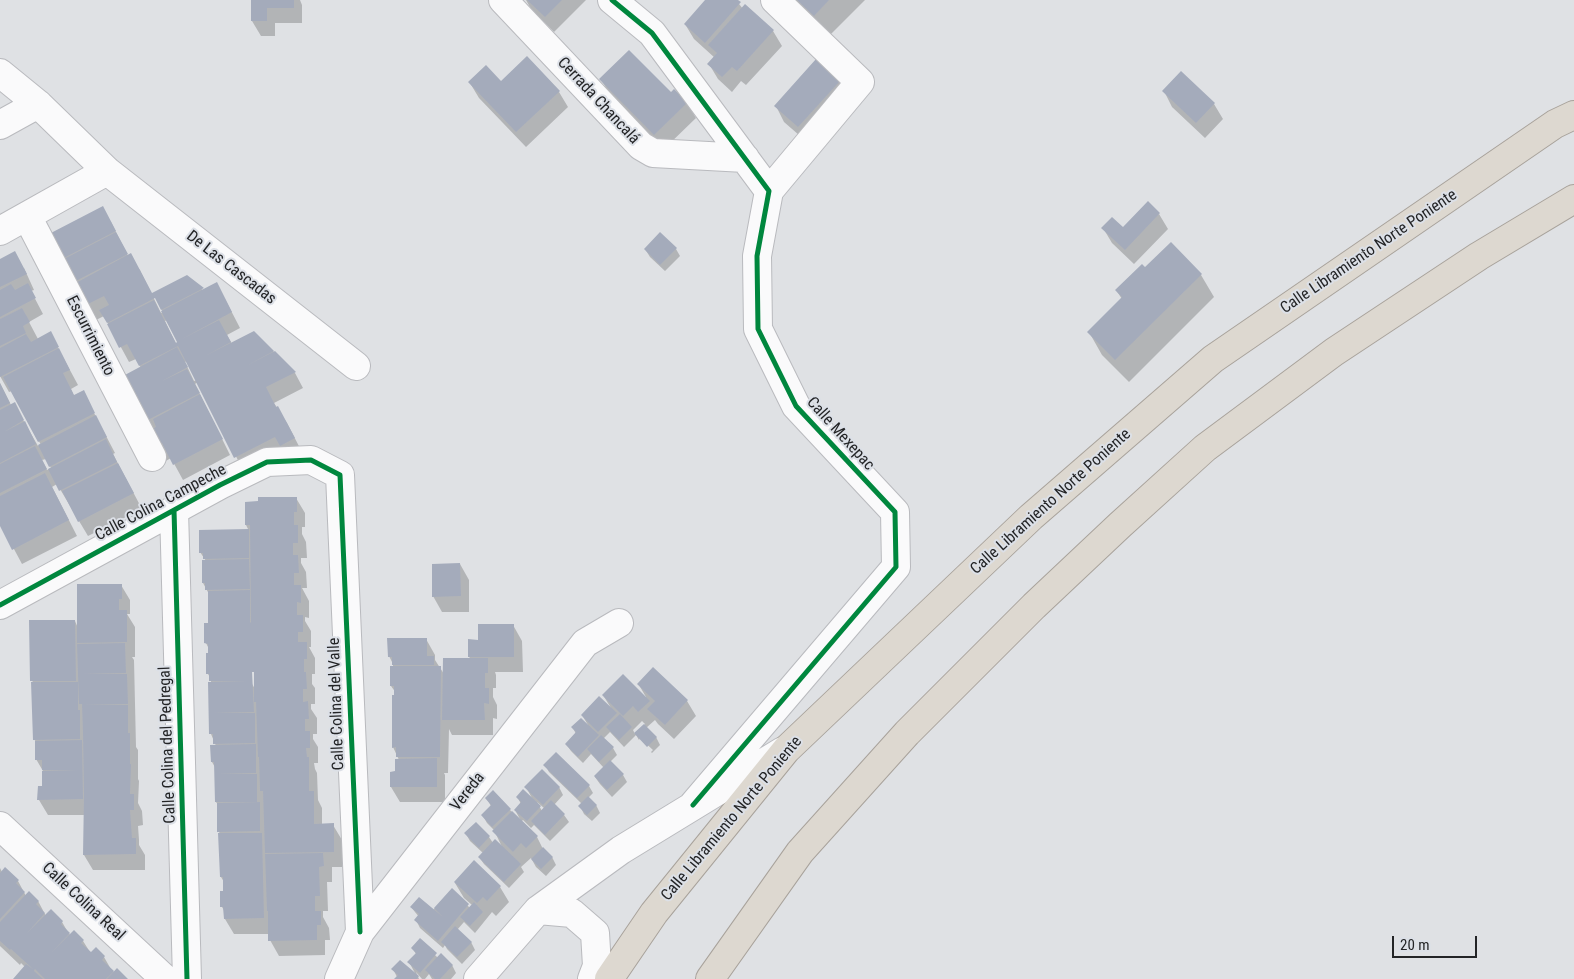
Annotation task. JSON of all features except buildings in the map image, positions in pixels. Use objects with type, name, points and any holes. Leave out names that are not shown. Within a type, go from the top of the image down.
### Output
[{"type":"highway","name":"Calle Libramiento Norte Poniente","points":[[610,979],[654,913],[786,750],[1031,517],[1213,359],[1565,120]]},
{"type":"highway","points":[[710,979],[800,852],[907,733],[1034,606],[1120,525],[1206,448],[1334,352],[1479,256],[1574,199]]},
{"type":"street","name":"Cerrada Chancalá","points":[[503,0],[641,146],[653,153],[745,158]]},
{"type":"street","points":[[612,0],[652,33],[769,191],[860,82],[776,0]]},
{"type":"street","name":"De Las Cascadas","points":[[0,74],[38,104],[107,171],[356,366]]},
{"type":"street","points":[[0,125],[38,104]]},
{"type":"street","points":[[0,231],[107,171]]},
{"type":"street","name":"Calle Mexepac","points":[[693,806],[896,567],[895,512],[796,406],[758,329],[757,256],[769,191]]},
{"type":"street","name":"Escurrimiento","points":[[27,216],[152,457]]},
{"type":"street","name":"Calle Colina Campeche","points":[[0,605],[174,510],[267,462],[311,460],[340,475]]},
{"type":"street","name":"Calle Colina del Valle","points":[[340,475],[360,932]]},
{"type":"street","name":"Calle Colina del Pedregal","points":[[174,510],[187,979]]},
{"type":"street","name":"Vereda","points":[[339,979],[360,932],[585,643],[619,623]]},
{"type":"street","points":[[478,979],[538,910],[621,850],[786,750]]},
{"type":"street","name":"Calle Colina Real","points":[[0,826],[165,979]]},
{"type":"street","points":[[538,910],[572,913],[595,933],[597,966],[592,979]]},
{"type":"cycle path","points":[[612,0],[652,33],[769,191],[757,256],[758,329],[796,406],[895,512],[896,567],[693,805]]},
{"type":"cycle path","points":[[0,605],[220,485],[267,462],[311,460],[340,475],[360,932]]},
{"type":"cycle path","points":[[174,510],[187,979]]}]
